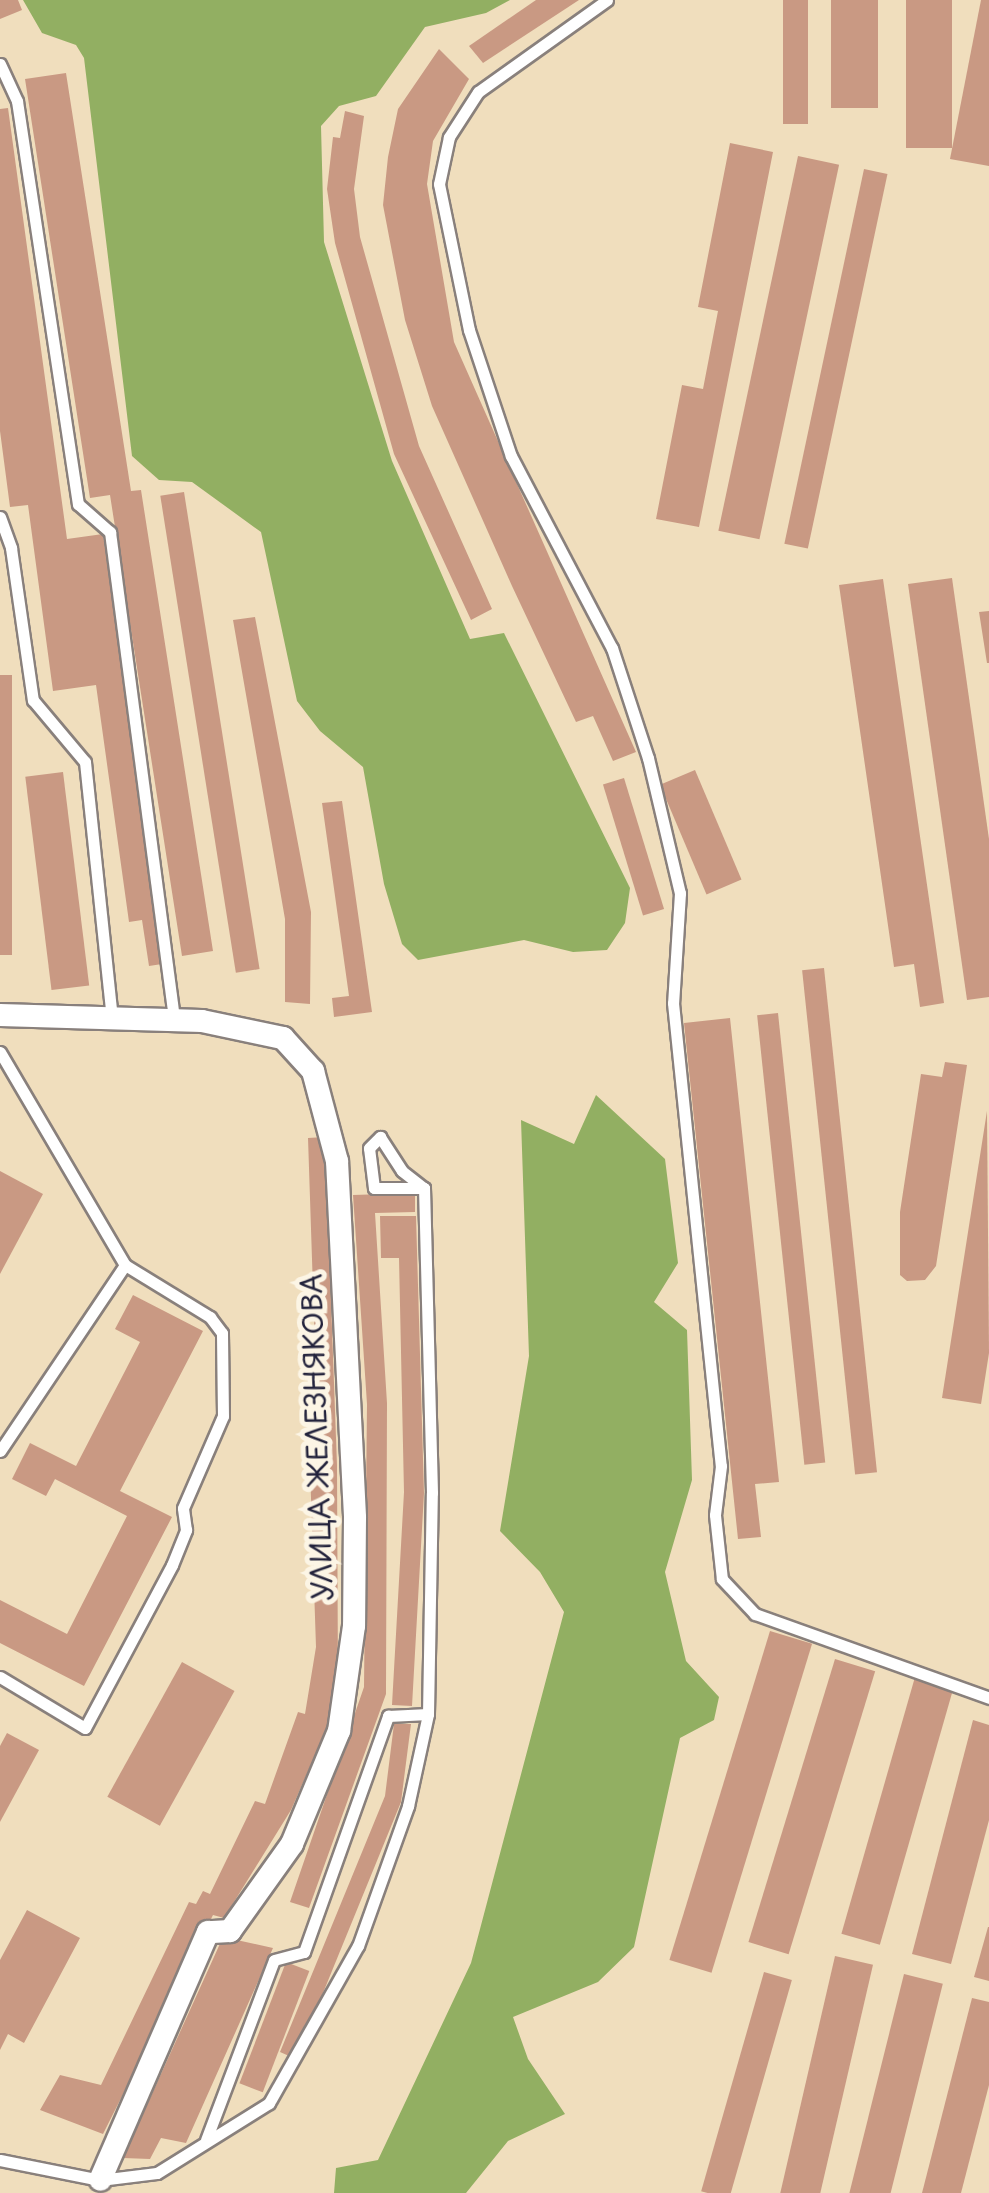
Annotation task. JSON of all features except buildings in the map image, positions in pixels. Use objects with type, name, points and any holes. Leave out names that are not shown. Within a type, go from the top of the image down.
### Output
[{"type":"street","name":"УЛИЦА ЖЕЛЕЗНЯКОВА","points":[[0,1015],[112,1016],[260,1028],[298,1050],[313,1071],[336,1161],[355,1518],[354,1626],[339,1731],[292,1844],[230,1930],[208,1932],[100,2180]]},
{"type":"lane","points":[[607,0],[478,92],[449,137],[439,184],[469,330],[511,456],[612,648],[648,758],[680,893],[673,1002],[721,1466],[715,1516],[722,1579],[755,1614],[989,1698]]},
{"type":"lane","points":[[0,64],[17,101],[78,504],[110,532],[174,1020]]},
{"type":"lane","points":[[0,517],[11,548],[33,700],[85,762],[112,1016]]},
{"type":"lane","points":[[0,1052],[124,1266],[210,1317],[222,1333],[222,1416],[183,1508],[186,1530],[172,1565],[85,1728],[0,1678]]},
{"type":"lane","points":[[380,1137],[402,1171],[424,1188],[374,1188],[369,1148],[380,1137]]},
{"type":"lane","points":[[0,2160],[100,2180],[158,2172],[269,2103],[358,1946],[408,1806],[428,1714],[432,1493],[424,1188]]},
{"type":"lane","points":[[0,1450],[124,1266]]},
{"type":"lane","points":[[206,2140],[274,1960],[304,1952],[388,1716],[428,1714]]},
{"type":"green space","points":[[23,0],[510,0],[486,13],[425,27],[376,96],[339,106],[321,126],[324,242],[392,461],[470,639],[504,633],[630,888],[625,923],[607,950],[573,952],[524,940],[418,960],[402,944],[384,884],[363,767],[320,731],[297,701],[261,532],[192,482],[159,480],[132,456],[84,58],[76,45],[42,33]]},
{"type":"green space","points":[[596,1095],[665,1159],[678,1263],[654,1302],[687,1330],[692,1480],[665,1572],[686,1661],[719,1697],[714,1720],[680,1738],[634,1947],[598,1982],[513,2017],[528,2059],[565,2114],[508,2141],[466,2193],[334,2193],[336,2168],[378,2160],[471,1963],[564,1612],[540,1572],[500,1531],[529,1356],[521,1120],[574,1144]]}]
